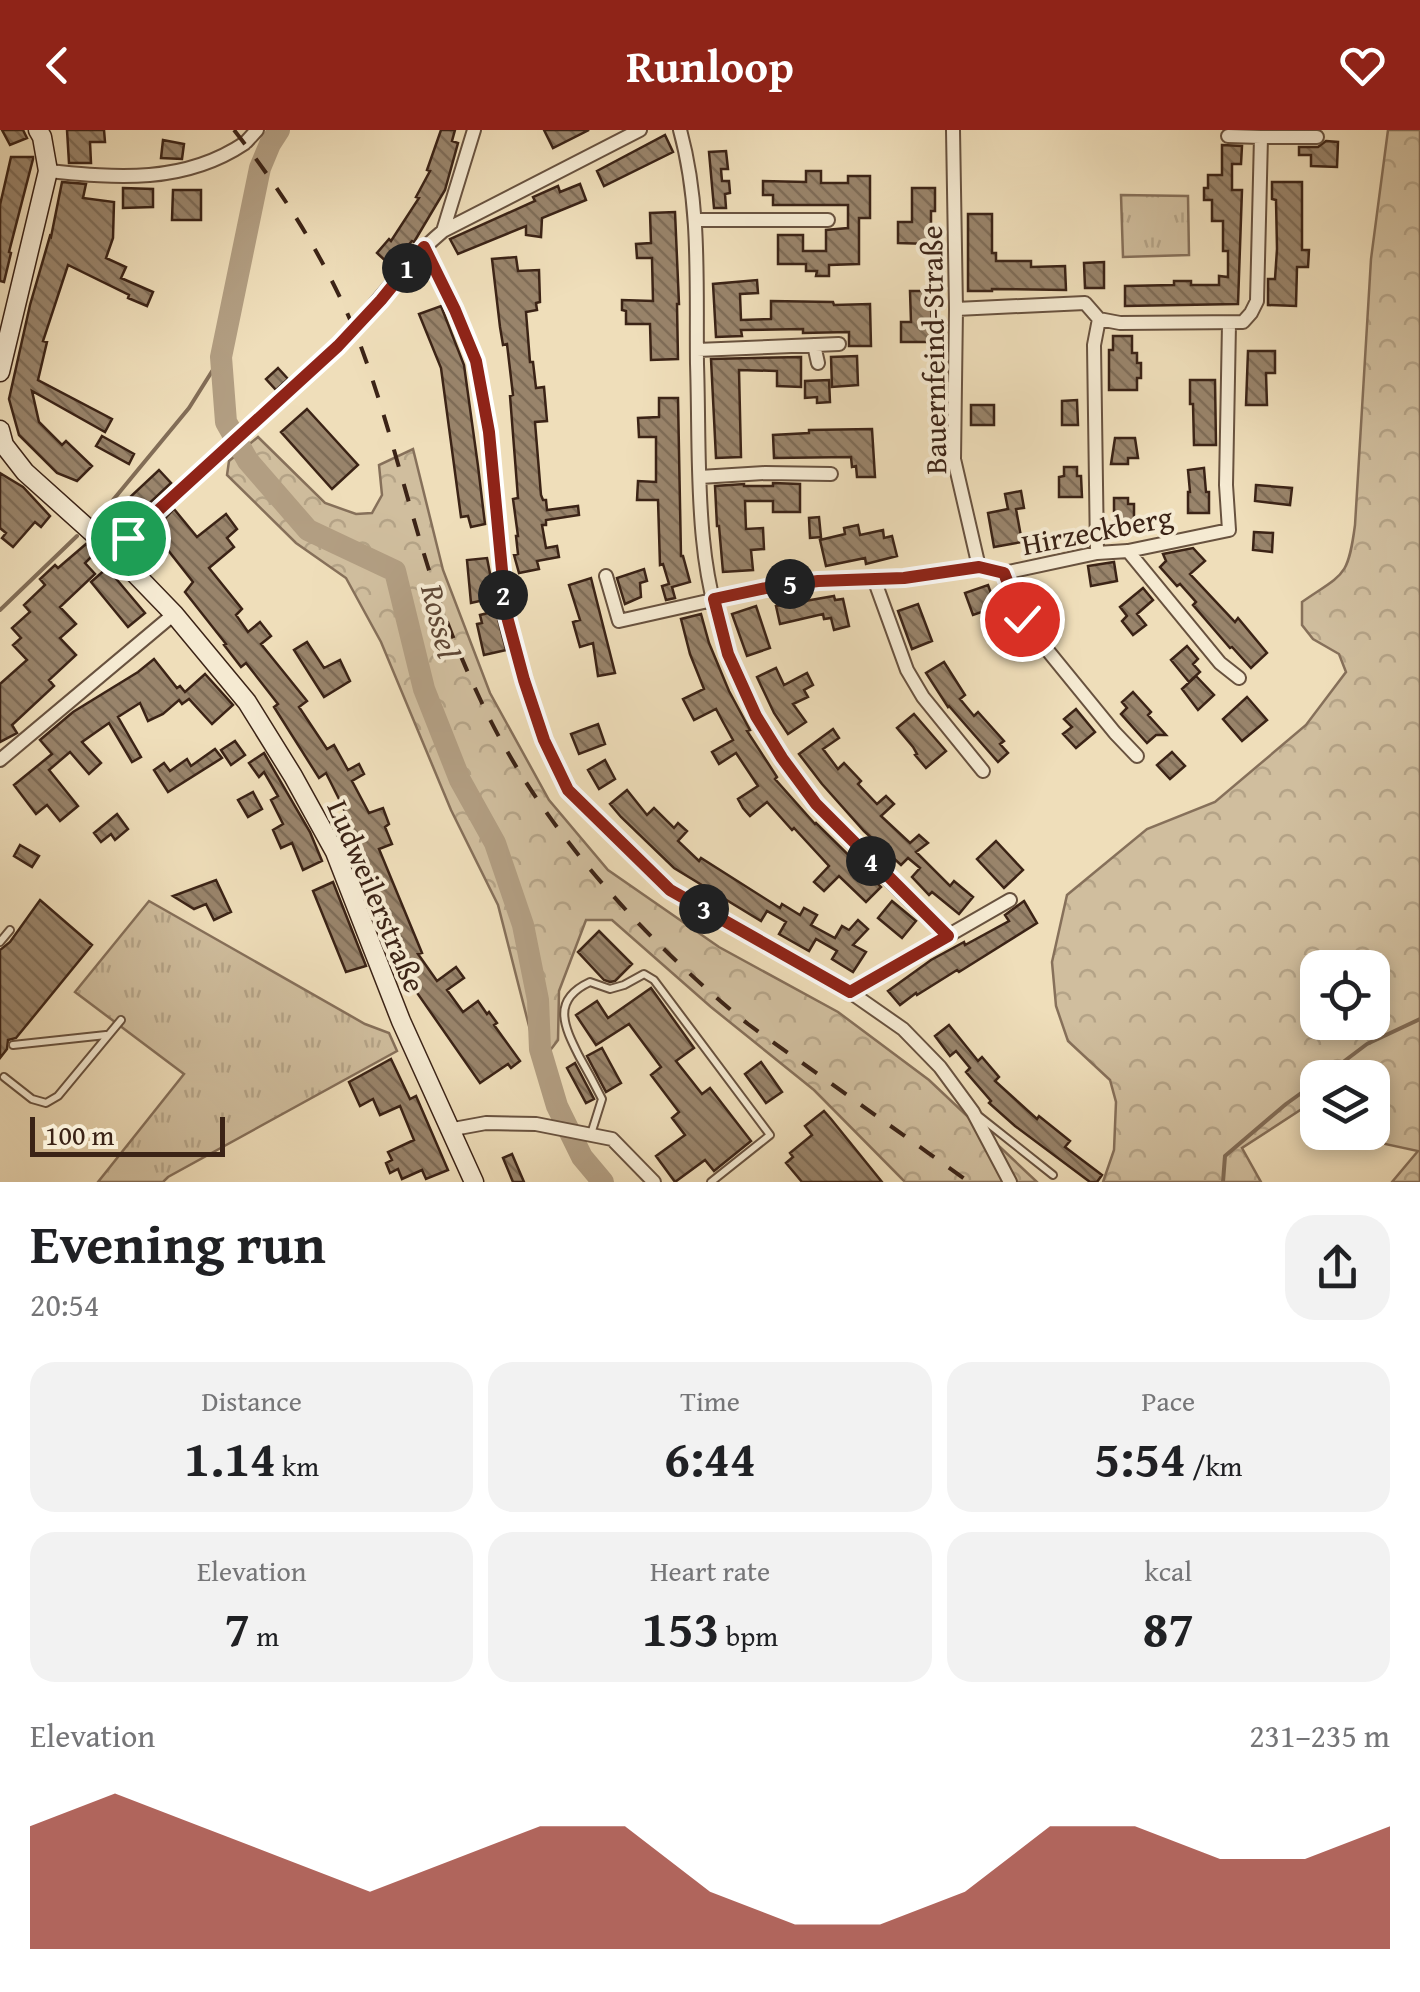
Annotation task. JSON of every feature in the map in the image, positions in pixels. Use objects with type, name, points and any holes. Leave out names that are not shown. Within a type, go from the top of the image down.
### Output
[{"type":"main road","points":[[0,372],[48,171],[38,130]]},
{"type":"main road","name":"Ludweilerstraße","points":[[2,441],[25,472],[114,552],[174,614],[247,702],[335,852],[401,1021],[474,1182]]},
{"type":"street","points":[[48,171],[110,177],[172,173],[204,165],[245,143],[256,130]]},
{"type":"street","points":[[443,231],[474,130]]},
{"type":"street","points":[[114,552],[338,346],[424,247],[443,231],[640,130]]},
{"type":"street","points":[[680,130],[689,164],[695,220],[702,541],[728,654],[756,716],[816,804],[948,936]]},
{"type":"street","name":"Bauernfeind-Straße","points":[[954,130],[954,459],[979,567]]},
{"type":"street","points":[[1228,136],[1317,137]]},
{"type":"street","points":[[956,309],[1085,303],[1099,319],[1120,324],[1242,322],[1257,300],[1261,137]]},
{"type":"street","points":[[695,220],[828,220]]},
{"type":"street","points":[[424,247],[476,361],[489,432],[506,613],[544,740],[568,790],[670,890],[850,992],[903,1029],[940,1066],[973,1112],[1010,1182]]},
{"type":"street","points":[[1097,553],[1094,346],[1099,319]]},
{"type":"street","name":"Hirzeckberg","points":[[979,567],[1004,573],[1229,530],[1229,324]]},
{"type":"street","points":[[697,350],[839,344]]},
{"type":"street","points":[[814,346],[818,364]]},
{"type":"street","points":[[700,477],[831,474]]},
{"type":"street","points":[[1128,551],[1220,663],[1239,678]]},
{"type":"street","points":[[606,576],[618,621],[766,588],[818,581],[904,578],[979,567]]},
{"type":"street","points":[[1004,573],[1022,619],[1137,756]]},
{"type":"street","points":[[874,579],[907,670],[922,697],[984,772]]},
{"type":"street","points":[[0,760],[174,614]]},
{"type":"street","points":[[850,992],[1010,900]]},
{"type":"street","points":[[448,1130],[486,1123],[548,1124],[612,1139],[654,1182]]},
{"type":"lane","points":[[0,942],[10,930]]},
{"type":"lane","points":[[587,1133],[602,1099],[565,1028],[568,999],[590,982],[610,989],[644,974],[654,980],[770,1135],[711,1182]]},
{"type":"lane","points":[[4,1077],[32,1099],[46,1102],[58,1096],[121,1020]]},
{"type":"lane","points":[[13,1046],[108,1034]]},
{"type":"lane","points":[[973,1112],[1053,1175]]},
{"type":"green space","points":[[1388,130],[1420,130],[1420,1182],[1392,1182],[1418,1151],[1390,1145],[1390,1060],[1300,1060],[1300,1110],[1242,1148],[1261,1182],[1103,1182],[1114,1150],[1116,1102],[1110,1080],[1068,1041],[1056,1006],[1052,962],[1067,895],[1147,829],[1215,802],[1306,725],[1346,672],[1339,654],[1313,639],[1302,625],[1302,602],[1342,572],[1350,555],[1371,259]]},
{"type":"green space","points":[[1121,195],[1188,196],[1189,255],[1123,257]]},
{"type":"green space","points":[[258,437],[325,503],[356,514],[372,513],[382,495],[379,465],[413,449],[443,570],[490,693],[549,800],[608,870],[719,947],[838,1012],[929,1080],[1037,1182],[905,1182],[814,1090],[612,920],[586,920],[559,991],[558,1040],[539,1065],[498,905],[451,810],[381,642],[346,578],[296,543],[227,475],[229,461]]},
{"type":"green space","points":[[149,901],[365,1024],[389,1033],[397,1051],[163,1182],[98,1182],[184,1074],[75,992]]},
{"type":"building","points":[[2,130],[23,130],[27,138],[10,145]]},
{"type":"building","points":[[67,130],[104,130],[105,142],[90,142],[91,163],[69,163]]},
{"type":"building","points":[[441,130],[455,130],[452,141],[458,143],[445,190],[414,242],[390,265],[377,253],[391,241],[419,198],[416,197],[430,171],[427,170]]},
{"type":"building","points":[[544,130],[589,130],[553,148]]},
{"type":"building","points":[[665,135],[673,152],[604,186],[597,171]]},
{"type":"building","points":[[163,140],[184,144],[182,159],[161,158]]},
{"type":"building","points":[[1326,141],[1338,142],[1337,167],[1311,166],[1311,155],[1299,155],[1299,147],[1318,147]]},
{"type":"building","points":[[1222,145],[1242,146],[1241,164],[1232,164],[1232,190],[1242,190],[1238,304],[1125,306],[1125,286],[1174,285],[1174,281],[1219,285],[1219,276],[1228,277],[1223,221],[1212,221],[1212,200],[1204,200],[1208,175],[1222,175]]},
{"type":"building","points":[[726,151],[728,169],[721,169],[722,181],[729,181],[730,193],[725,194],[726,208],[714,208],[709,152]]},
{"type":"building","points":[[11,157],[33,159],[4,282],[0,281],[0,205]]},
{"type":"building","points":[[806,171],[821,171],[821,183],[848,183],[848,176],[870,176],[870,218],[859,218],[859,264],[829,265],[829,276],[806,271],[806,264],[778,264],[778,235],[803,235],[803,251],[826,251],[826,230],[848,228],[848,205],[773,205],[773,195],[763,195],[763,181],[806,182]]},
{"type":"building","points":[[62,182],[86,184],[83,198],[114,202],[113,238],[106,258],[126,267],[121,278],[153,292],[147,306],[68,265],[43,341],[47,342],[38,380],[112,419],[105,432],[32,391],[39,422],[62,445],[66,441],[92,466],[77,481],[57,473],[19,435],[9,399]]},
{"type":"building","points":[[1272,182],[1302,182],[1302,250],[1309,250],[1308,267],[1297,267],[1296,306],[1268,305],[1268,279],[1275,279],[1277,249]]},
{"type":"building","points":[[580,184],[586,200],[542,218],[541,237],[526,235],[526,226],[458,254],[450,239],[535,201],[533,197],[558,186],[560,192]]},
{"type":"building","points":[[123,188],[153,189],[153,207],[123,208]]},
{"type":"building","points":[[912,188],[935,188],[931,244],[898,243],[898,222],[912,222]]},
{"type":"building","points":[[173,190],[201,190],[201,220],[172,220]]},
{"type":"building","points":[[675,212],[678,359],[651,360],[650,324],[626,324],[622,300],[653,301],[652,258],[637,258],[636,244],[651,243],[650,213]]},
{"type":"building","points":[[968,214],[992,214],[992,253],[996,253],[996,261],[1031,261],[1031,267],[1065,266],[1066,290],[968,291]]},
{"type":"building","points":[[516,257],[518,271],[539,270],[540,302],[536,303],[537,310],[526,312],[530,362],[536,388],[544,387],[547,421],[535,422],[541,495],[547,510],[578,506],[579,515],[546,520],[546,525],[542,525],[546,548],[557,546],[559,557],[537,561],[539,569],[519,573],[514,555],[518,554],[518,536],[513,499],[518,498],[510,396],[513,395],[492,259]]},
{"type":"building","points":[[1104,262],[1104,288],[1085,288],[1084,263]]},
{"type":"building","points":[[757,280],[758,293],[740,294],[741,320],[771,319],[771,301],[870,304],[871,346],[849,346],[849,332],[803,333],[803,329],[741,330],[742,336],[716,337],[713,284]]},
{"type":"building","points":[[910,291],[931,291],[932,342],[901,342],[901,322],[911,322]]},
{"type":"building","points":[[441,306],[464,365],[478,466],[485,524],[471,527],[468,516],[461,517],[441,368],[419,314]]},
{"type":"building","points":[[1113,336],[1132,336],[1132,353],[1137,353],[1137,363],[1141,363],[1137,390],[1109,390]]},
{"type":"building","points":[[1248,351],[1275,351],[1275,373],[1266,373],[1267,405],[1246,405]]},
{"type":"building","points":[[857,356],[858,385],[832,387],[831,357]]},
{"type":"building","points":[[801,357],[801,387],[777,386],[777,371],[739,370],[741,457],[716,458],[711,359]]},
{"type":"building","points":[[278,368],[288,379],[276,390],[266,379]]},
{"type":"building","points":[[829,380],[830,402],[817,403],[817,397],[805,398],[805,381]]},
{"type":"building","points":[[1190,380],[1215,380],[1216,445],[1194,445]]},
{"type":"building","points":[[659,398],[678,398],[681,556],[690,582],[672,587],[675,598],[666,600],[662,586],[669,584],[663,564],[660,565],[658,500],[637,500],[638,481],[656,482],[656,437],[639,437],[638,418],[659,417]]},
{"type":"building","points":[[1077,400],[1078,425],[1062,425],[1062,401]]},
{"type":"building","points":[[971,405],[994,405],[994,425],[971,425]]},
{"type":"building","points":[[307,409],[358,465],[332,489],[281,432]]},
{"type":"building","points":[[872,429],[875,477],[857,477],[851,457],[774,458],[773,435]]},
{"type":"building","points":[[102,436],[134,454],[129,464],[96,446]]},
{"type":"building","points":[[1115,438],[1135,438],[1138,458],[1128,458],[1128,464],[1111,464]]},
{"type":"building","points":[[1064,467],[1077,467],[1082,497],[1059,497],[1059,477],[1064,476]]},
{"type":"building","points":[[1204,468],[1209,513],[1188,513],[1188,470]]},
{"type":"building","points":[[159,470],[171,483],[140,512],[128,499]]},
{"type":"building","points":[[0,473],[23,487],[50,516],[41,527],[35,522],[13,547],[2,538],[6,533],[0,528]]},
{"type":"building","points":[[800,484],[800,512],[773,512],[773,501],[745,501],[746,529],[763,528],[764,549],[751,550],[753,570],[723,572],[715,486]]},
{"type":"building","points":[[1256,485],[1292,488],[1290,505],[1255,501]]},
{"type":"building","points":[[1021,491],[1024,508],[1016,509],[1022,542],[994,547],[988,513],[1008,509],[1005,494]]},
{"type":"building","points":[[1114,498],[1128,498],[1128,504],[1134,504],[1134,524],[1114,525]]},
{"type":"building","points":[[174,509],[197,537],[226,514],[237,529],[227,538],[234,547],[209,568],[242,609],[236,615],[248,632],[260,622],[271,636],[261,644],[307,701],[299,707],[327,749],[334,745],[348,770],[359,764],[364,774],[352,781],[369,813],[383,808],[392,844],[379,849],[422,953],[418,954],[437,981],[456,967],[464,978],[447,990],[463,1012],[478,1001],[489,1012],[520,1061],[511,1068],[508,1064],[480,1083],[406,977],[362,875],[370,872],[326,773],[319,778],[274,707],[278,704],[246,663],[241,667],[185,592],[193,582],[153,531]]},
{"type":"building","points":[[819,517],[821,537],[810,538],[809,518]]},
{"type":"building","points":[[858,525],[860,535],[883,530],[884,538],[892,536],[897,556],[866,564],[865,558],[826,566],[820,540],[845,534],[844,528]]},
{"type":"building","points":[[1254,532],[1273,533],[1272,552],[1253,550]]},
{"type":"building","points":[[86,544],[95,553],[85,563],[95,574],[60,607],[76,624],[60,638],[76,655],[49,680],[54,686],[12,725],[17,733],[0,742],[0,684],[27,660],[13,645],[21,638],[12,628],[30,612],[24,605],[45,585],[40,579]]},
{"type":"building","points":[[1193,548],[1205,561],[1190,574],[1235,622],[1238,618],[1267,653],[1251,668],[1193,605],[1196,602],[1180,584],[1177,586],[1160,567],[1166,561],[1163,554]]},
{"type":"building","points":[[487,558],[493,589],[482,591],[484,600],[471,603],[467,560]]},
{"type":"building","points":[[1114,562],[1117,581],[1091,586],[1088,566]]},
{"type":"building","points":[[107,568],[145,613],[128,627],[91,582]]},
{"type":"building","points":[[644,569],[647,581],[640,583],[641,597],[625,604],[617,578]]},
{"type":"building","points":[[591,578],[615,673],[598,676],[593,643],[580,647],[573,622],[580,620],[569,585]]},
{"type":"building","points":[[988,585],[996,607],[973,615],[965,593]]},
{"type":"building","points":[[1143,588],[1153,600],[1137,614],[1146,625],[1133,635],[1122,621],[1127,616],[1120,607]]},
{"type":"building","points":[[834,596],[835,600],[843,599],[849,626],[834,630],[831,618],[824,619],[823,614],[780,624],[776,606]]},
{"type":"building","points":[[918,604],[932,641],[912,649],[898,611]]},
{"type":"building","points":[[756,606],[770,648],[747,656],[732,614]]},
{"type":"building","points":[[496,611],[506,650],[484,655],[477,624],[482,623],[480,615]]},
{"type":"building","points":[[701,614],[729,691],[775,779],[881,887],[866,902],[839,876],[824,891],[814,882],[829,866],[767,802],[750,816],[743,808],[738,799],[758,786],[736,753],[719,764],[712,752],[733,740],[716,709],[694,720],[683,699],[704,689],[681,619]]},
{"type":"building","points":[[307,642],[324,668],[340,660],[350,681],[324,697],[294,650]]},
{"type":"building","points":[[1187,646],[1198,659],[1193,664],[1200,672],[1189,682],[1171,660]]},
{"type":"building","points":[[154,659],[177,688],[180,686],[185,692],[205,674],[233,705],[212,724],[189,699],[182,704],[179,700],[148,721],[140,703],[118,717],[141,757],[132,762],[109,723],[82,742],[101,763],[89,774],[70,752],[49,770],[78,806],[60,821],[47,805],[36,814],[14,785],[52,754],[40,740],[73,712]]},
{"type":"building","points":[[944,662],[965,695],[960,699],[974,716],[978,712],[1004,741],[1000,744],[1008,753],[998,762],[948,707],[926,673]]},
{"type":"building","points":[[776,668],[784,685],[807,673],[813,685],[804,690],[808,697],[793,704],[806,722],[788,734],[757,677]]},
{"type":"building","points":[[1196,676],[1214,695],[1198,710],[1182,689]]},
{"type":"building","points":[[1133,692],[1166,735],[1156,735],[1147,743],[1121,714],[1127,708],[1122,702]]},
{"type":"building","points":[[1247,697],[1267,720],[1242,741],[1223,719]]},
{"type":"building","points":[[1076,709],[1095,732],[1076,748],[1063,734],[1072,727],[1064,719]]},
{"type":"building","points":[[914,714],[946,751],[926,768],[897,728]]},
{"type":"building","points":[[598,724],[605,744],[579,754],[571,734]]},
{"type":"building","points":[[833,729],[839,738],[823,749],[838,769],[844,763],[877,804],[886,796],[894,804],[881,816],[910,843],[919,835],[928,843],[916,852],[950,886],[954,881],[973,897],[959,914],[932,892],[929,895],[912,877],[920,868],[908,858],[901,865],[864,831],[799,754]]},
{"type":"building","points":[[235,741],[245,755],[231,765],[221,750]]},
{"type":"building","points":[[215,749],[222,758],[168,792],[154,770],[164,763],[170,771],[187,759],[191,766]]},
{"type":"building","points":[[1172,752],[1185,766],[1170,779],[1157,765]]},
{"type":"building","points":[[264,753],[310,832],[322,861],[303,870],[292,843],[281,848],[273,830],[283,824],[271,800],[278,796],[264,772],[259,777],[249,763]]},
{"type":"building","points":[[605,760],[615,779],[599,789],[588,770]]},
{"type":"building","points":[[627,790],[647,815],[654,808],[674,828],[678,823],[687,831],[678,841],[699,861],[701,858],[780,908],[782,904],[800,915],[804,908],[817,915],[811,925],[835,938],[842,926],[849,930],[858,920],[868,929],[853,945],[866,952],[853,972],[832,959],[837,951],[816,939],[809,951],[779,934],[786,922],[767,911],[761,921],[674,868],[610,804]]},
{"type":"building","points":[[253,792],[262,809],[248,817],[238,800]]},
{"type":"building","points":[[117,814],[128,829],[115,840],[111,834],[101,842],[94,833]]},
{"type":"building","points":[[996,841],[1023,870],[1004,888],[977,859]]},
{"type":"building","points":[[20,845],[39,856],[32,867],[14,856]]},
{"type":"building","points":[[216,880],[231,912],[214,920],[206,904],[194,909],[173,896]]},
{"type":"building","points":[[333,882],[366,966],[346,972],[313,891]]},
{"type":"building","points":[[40,900],[92,945],[16,1038],[8,1040],[0,1058],[0,950]]},
{"type":"building","points":[[892,901],[916,921],[902,938],[878,918]]},
{"type":"building","points":[[1024,901],[1037,923],[900,1005],[888,991],[931,960],[1009,921],[1005,915]]},
{"type":"building","points":[[599,931],[632,964],[615,981],[604,980],[578,952]]},
{"type":"building","points":[[651,988],[694,1048],[676,1061],[702,1094],[710,1088],[751,1141],[714,1171],[705,1160],[675,1182],[656,1156],[685,1135],[672,1118],[679,1112],[651,1075],[661,1067],[629,1024],[596,1045],[576,1015],[597,1001],[608,1018]]},
{"type":"building","points":[[949,1025],[978,1061],[982,1057],[999,1077],[995,1081],[1037,1119],[1039,1116],[1070,1141],[1065,1147],[1102,1175],[1097,1182],[1090,1182],[989,1103],[966,1072],[970,1068],[956,1051],[950,1056],[935,1036]]},
{"type":"building","points":[[602,1048],[621,1083],[606,1092],[587,1056]]},
{"type":"building","points":[[391,1059],[410,1099],[416,1096],[448,1170],[426,1179],[422,1170],[402,1179],[398,1169],[390,1173],[386,1163],[392,1160],[388,1152],[414,1140],[400,1106],[380,1115],[373,1099],[360,1106],[349,1082]]},
{"type":"building","points":[[761,1062],[782,1092],[766,1103],[745,1074]]},
{"type":"building","points":[[575,1063],[594,1099],[586,1103],[567,1068]]},
{"type":"building","points":[[824,1111],[882,1182],[802,1182],[786,1163],[793,1157],[790,1153],[812,1135],[805,1126]]},
{"type":"building","points":[[512,1154],[524,1182],[513,1182],[503,1158]]},
{"type":"waterway","name":"Rossel","points":[[279,130],[260,168],[221,357],[226,422],[248,461],[308,530],[395,571],[424,689],[460,780],[495,843],[523,925],[538,1000],[540,1049],[557,1106],[582,1157],[603,1182]]},
{"type":"waterway","points":[[113,500],[189,408],[221,357]]},
{"type":"waterway","points":[[0,610],[77,536]]},
{"type":"waterway","points":[[1346,1060],[1367,1044],[1420,1019]]},
{"type":"waterway","points":[[1223,1182],[1225,1156],[1300,1094]]},
{"type":"railway","points":[[234,130],[305,232],[348,315],[379,399],[428,567],[459,652],[505,747],[532,791],[596,877],[709,991],[757,1031],[969,1182]]},
{"type":"route","points":[[128,538],[338,346],[424,247],[476,361],[489,432],[506,613],[544,740],[568,790],[670,890],[850,992],[948,936],[850,841],[782,758],[756,716],[728,654],[714,599],[818,581],[904,578],[979,567],[1004,573],[1022,619]]}]
